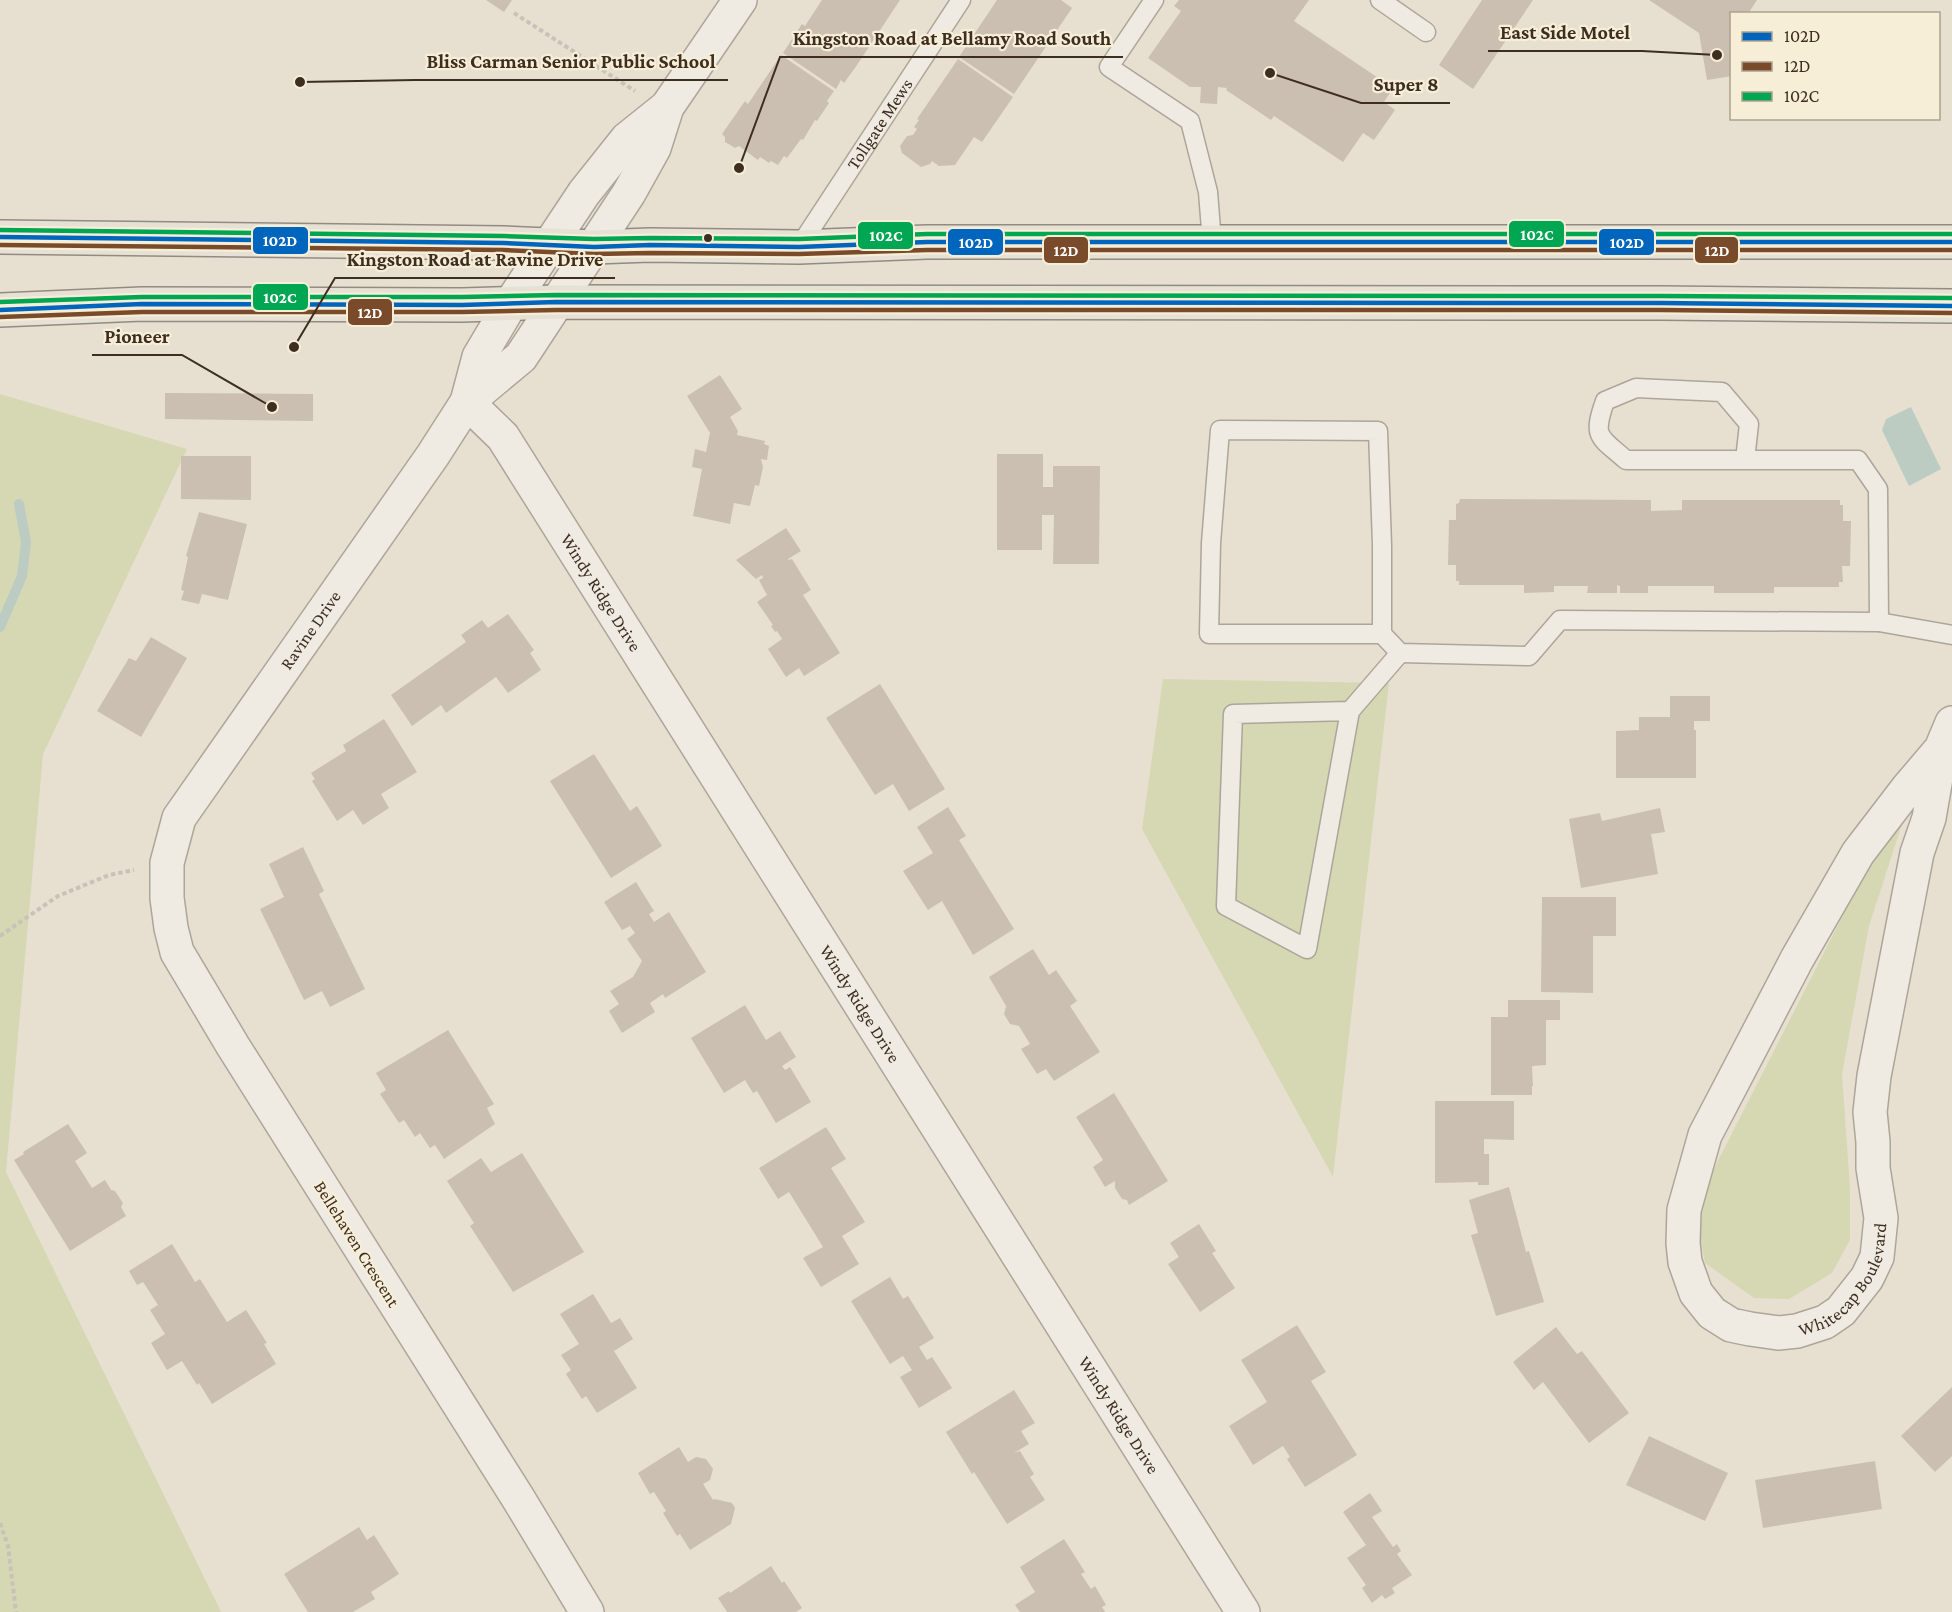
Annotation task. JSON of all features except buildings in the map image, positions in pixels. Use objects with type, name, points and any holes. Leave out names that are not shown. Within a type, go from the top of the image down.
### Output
[{"type":"main road","points":[[0,237],[594,247],[661,245],[799,247],[927,242],[1952,242]]},
{"type":"main road","points":[[0,310],[141,304],[462,305],[556,302],[1661,303],[1952,306]]},
{"type":"street","points":[[667,107],[740,0]]},
{"type":"street","name":"Ravine Drive","points":[[167,862],[179,818],[433,456],[467,402],[480,357],[511,303],[584,193],[627,139],[667,107]]},
{"type":"street","name":"Ravine Drive","points":[[467,402],[521,357],[629,193],[654,148],[667,107]]},
{"type":"street","name":"Windy Ridge Drive","points":[[467,402],[502,437],[1243,1612]]},
{"type":"street","name":"Whitecap Boulevard","points":[[1947,736],[1929,818],[1917,853],[1874,1076],[1870,1112],[1874,1168],[1881,1218],[1877,1257],[1867,1278],[1841,1311],[1825,1322],[1797,1331],[1778,1333],[1731,1325],[1712,1313],[1696,1293],[1685,1262],[1684,1210],[1705,1136],[1797,959],[1858,853],[1947,736]]},
{"type":"street","name":"Bellehaven Crescent","points":[[167,862],[167,898],[177,952],[233,1046],[518,1498],[587,1612]]},
{"type":"lane","name":"Tollgate Mews","points":[[799,247],[961,0]]},
{"type":"lane","points":[[1154,0],[1109,67],[1190,121],[1208,192],[1212,242]]},
{"type":"lane","points":[[1380,0],[1426,32]]},
{"type":"lane","points":[[1745,460],[1749,424],[1722,392],[1636,388],[1605,401],[1597,424],[1601,438],[1626,460],[1745,460],[1858,460],[1878,489],[1879,622]]},
{"type":"lane","points":[[1382,634],[1209,634],[1211,543],[1220,430],[1378,431],[1382,634],[1400,653],[1529,656],[1560,620],[1879,622],[1952,636]]},
{"type":"lane","points":[[1350,711],[1233,714],[1226,906],[1307,949],[1350,711],[1400,653]]},
{"type":"path","points":[[514,13],[635,91],[667,107]]},
{"type":"path","points":[[0,936],[58,896],[110,875],[167,862]]},
{"type":"path","points":[[0,1523],[8,1546],[16,1612]]},
{"type":"green space","points":[[0,394],[187,449],[43,754],[6,1172],[221,1612],[0,1612]]},
{"type":"green space","points":[[1163,679],[1389,683],[1333,1177],[1142,829]]},
{"type":"green space","points":[[1914,787],[1869,926],[1842,1074],[1850,1188],[1850,1240],[1832,1273],[1789,1299],[1754,1298],[1705,1263],[1694,1208],[1890,823]]},
{"type":"shaded area","points":[[1911,407],[1941,469],[1909,486],[1882,430],[1886,419]]},
{"type":"waterway","points":[[0,627],[22,576],[26,542],[19,504]]},
{"type":"transit line","name":"102C","points":[[0,230],[594,239],[799,239],[927,234],[1952,234]]},
{"type":"transit line","name":"102D","points":[[0,237],[504,243],[594,247],[650,245],[799,247],[927,242],[1952,242]]},
{"type":"transit line","name":"12D","points":[[0,245],[504,250],[594,254],[799,254],[927,250],[1952,250]]},
{"type":"transit line","name":"102C","points":[[0,302],[142,297],[556,295],[1952,298]]},
{"type":"transit line","name":"102D","points":[[0,310],[142,304],[462,305],[556,302],[1661,303],[1952,306]]},
{"type":"transit line","name":"12D","points":[[0,317],[142,312],[556,310],[1661,310],[1952,313]]},
{"type":"place","name":"East Side Motel","points":[[1717,55]]},
{"type":"place","name":"Super 8","points":[[1270,73]]},
{"type":"place","name":"Bliss Carman Senior Public School","points":[[300,82]]},
{"type":"place","name":"Kingston Road at Bellamy Road South","points":[[739,168]]},
{"type":"place","name":"Kingston Road at Ravine Drive","points":[[294,347]]},
{"type":"place","name":"Pioneer","points":[[272,407]]}]
